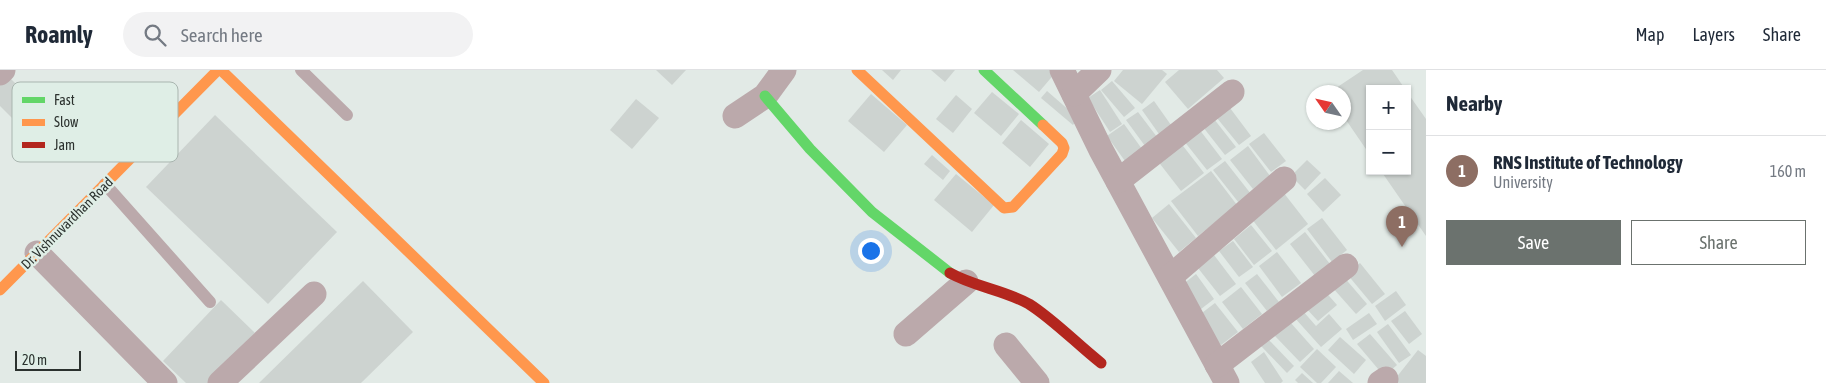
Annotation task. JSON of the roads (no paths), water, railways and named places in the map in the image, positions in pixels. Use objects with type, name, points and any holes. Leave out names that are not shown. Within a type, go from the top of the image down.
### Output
[{"type":"street","name":"Dr. Vishnuvardhan Road","points":[[178,112],[220,70]]},
{"type":"street","points":[[220,70],[544,383]]},
{"type":"street","points":[[735,116],[765,96],[784,70]]},
{"type":"street","points":[[857,70],[1004,208],[1008,209],[1013,207],[1062,154],[1064,148],[1062,143],[984,70]]},
{"type":"street","points":[[1062,70],[1118,181],[1222,374],[1346,266]]},
{"type":"street","points":[[1074,94],[1099,70]]},
{"type":"street","points":[[1118,181],[1232,92]]},
{"type":"street","points":[[765,96],[810,149],[872,212],[942,270],[966,282],[1006,293],[1030,305],[1101,363]]},
{"type":"street","name":"Dr. Vishnuvardhan Road","points":[[0,290],[127,162]]},
{"type":"street","points":[[1170,277],[1284,179]]},
{"type":"street","points":[[37,253],[165,383]]},
{"type":"street","points":[[906,334],[966,282]]},
{"type":"street","points":[[220,383],[314,294]]},
{"type":"street","points":[[1006,345],[1037,383]]},
{"type":"lane","points":[[301,70],[347,115]]},
{"type":"lane","points":[[105,184],[210,302]]},
{"type":"place","name":"RNS Institute of Technology","points":[[1402,247]]}]
